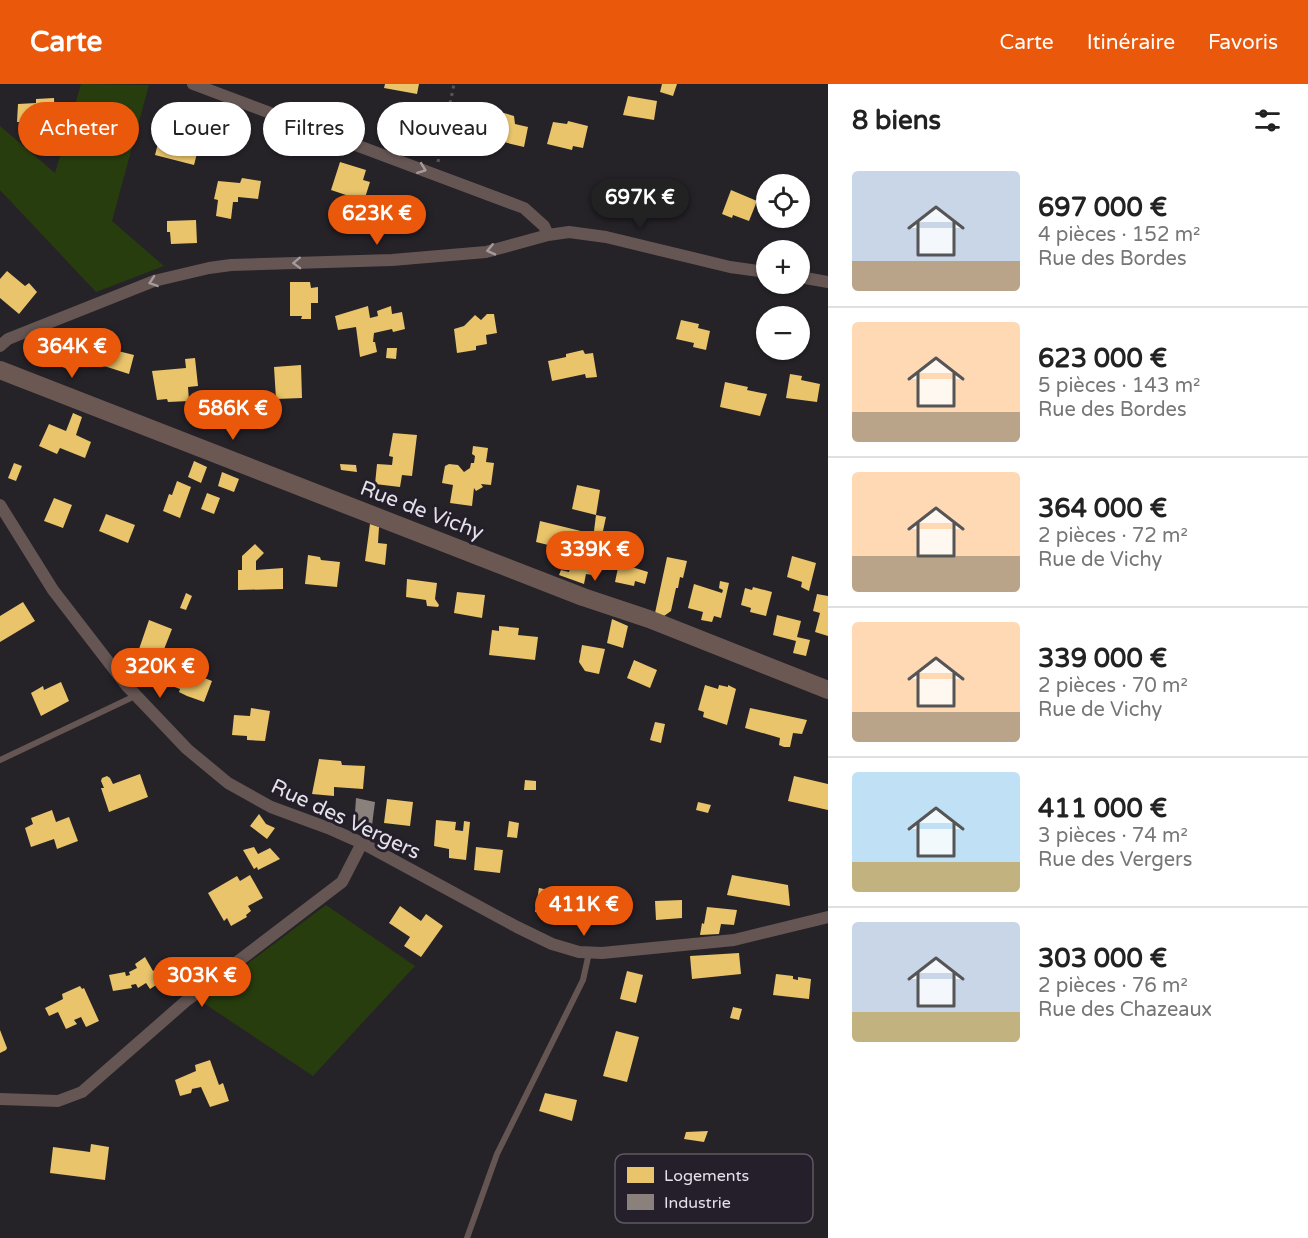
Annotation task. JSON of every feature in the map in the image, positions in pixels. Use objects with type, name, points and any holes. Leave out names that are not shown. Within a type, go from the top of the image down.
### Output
[{"type":"street","points":[[193,84],[524,208],[544,226],[548,235]]},
{"type":"street","points":[[0,346],[8,339],[154,281],[183,273],[231,265],[392,260],[486,252],[548,235],[569,232],[606,237],[730,267],[756,271]]},
{"type":"street","points":[[810,279],[828,282]]},
{"type":"street","name":"Rue de Vichy","points":[[0,370],[828,690]]},
{"type":"street","name":"Rue des Vergers","points":[[0,505],[53,590],[136,695],[187,749],[228,783],[271,807],[363,843],[552,944],[589,952],[602,953],[734,940],[828,917]]},
{"type":"street","points":[[0,1099],[58,1101],[82,1092],[186,1001],[342,882],[363,843]]},
{"type":"lane","points":[[0,760],[136,695]]},
{"type":"lane","points":[[467,1238],[497,1155],[583,980],[589,952]]},
{"type":"path","points":[[435,174],[454,84]]},
{"type":"green space","points":[[81,84],[149,85],[139,122],[139,102],[76,102]]},
{"type":"green space","points":[[0,126],[18,141],[18,156],[35,156],[55,173],[60,156],[130,156],[112,221],[164,266],[96,292],[0,190]]},
{"type":"green space","points":[[326,905],[415,966],[313,1076],[199,1000]]},
{"type":"building: Logements","points":[[385,84],[419,84],[417,94],[384,88]]},
{"type":"building: Logements","points":[[662,84],[677,84],[673,96],[660,92]]},
{"type":"building: Logements","points":[[628,96],[657,101],[654,120],[623,115]]},
{"type":"building: Logements","points":[[54,98],[54,102],[36,102],[36,99]]},
{"type":"building: Logements","points":[[509,114],[514,116],[515,124],[528,127],[524,147],[509,143]]},
{"type":"building: Logements","points":[[568,121],[588,126],[583,148],[573,146],[572,150],[547,144],[553,122],[567,124]]},
{"type":"building: Logements","points":[[159,156],[196,156],[194,165]]},
{"type":"building: Logements","points":[[340,162],[366,170],[363,180],[370,182],[364,201],[331,190]]},
{"type":"building: Logements","points":[[242,178],[261,181],[258,199],[238,197],[238,202],[233,202],[231,219],[216,216],[218,200],[214,199],[218,181],[240,183]]},
{"type":"building: Logements","points":[[731,190],[756,201],[749,221],[722,214]]},
{"type":"building: Logements","points":[[196,220],[197,243],[171,244],[170,232],[167,232],[167,221]]},
{"type":"building: Logements","points":[[7,271],[25,286],[29,283],[37,292],[19,314],[0,298],[0,279]]},
{"type":"building: Logements","points":[[290,282],[310,282],[311,288],[318,287],[318,303],[311,303],[311,319],[290,316]]},
{"type":"building: Logements","points":[[368,306],[370,318],[378,316],[377,311],[391,306],[392,314],[402,312],[405,329],[374,333],[373,342],[375,342],[377,352],[360,357],[356,327],[338,330],[335,316]]},
{"type":"building: Logements","points":[[487,314],[494,314],[497,333],[486,335],[487,344],[476,346],[476,350],[457,353],[454,329],[464,326],[475,315],[481,320]]},
{"type":"building: Logements","points":[[681,320],[699,324],[698,328],[710,331],[706,350],[693,347],[694,343],[676,339]]},
{"type":"building: Logements","points":[[61,341],[85,351],[75,372],[52,363]]},
{"type":"building: Logements","points":[[106,348],[134,355],[129,374],[101,365]]},
{"type":"building: Logements","points":[[387,348],[397,348],[396,359],[386,358]]},
{"type":"building: Logements","points":[[583,350],[585,354],[593,353],[597,377],[586,378],[585,374],[552,381],[548,361]]},
{"type":"building: Logements","points":[[195,358],[198,386],[188,387],[189,401],[157,400],[152,371],[186,368],[185,359]]},
{"type":"building: Logements","points":[[301,365],[302,398],[276,399],[274,367]]},
{"type":"building: Logements","points":[[790,374],[802,376],[801,380],[820,384],[817,402],[786,398]]},
{"type":"building: Logements","points":[[725,382],[767,394],[760,416],[720,407]]},
{"type":"building: Logements","points":[[73,413],[82,417],[76,435],[91,442],[85,458],[60,448],[57,454],[39,446],[49,424],[66,431]]},
{"type":"building: Logements","points":[[393,433],[417,435],[412,476],[402,475],[400,487],[375,484],[377,464],[392,465],[393,457],[389,456]]},
{"type":"building: Logements","points":[[473,446],[488,448],[486,462],[494,463],[491,485],[481,484],[483,487],[476,491],[474,488],[472,506],[450,503],[453,485],[442,483],[445,466],[458,465],[464,472],[470,468],[475,456],[472,454]]},
{"type":"building: Logements","points":[[194,461],[207,467],[201,483],[188,477]]},
{"type":"building: Logements","points":[[14,463],[22,466],[16,481],[8,478]]},
{"type":"building: Logements","points":[[340,464],[356,465],[357,472],[341,470]]},
{"type":"building: Logements","points":[[222,472],[239,479],[234,492],[218,486]]},
{"type":"building: Logements","points":[[177,481],[191,487],[180,518],[163,511]]},
{"type":"building: Logements","points":[[577,485],[600,490],[596,515],[572,509]]},
{"type":"building: Logements","points":[[207,493],[220,498],[214,514],[201,509]]},
{"type":"building: Logements","points":[[54,498],[72,505],[63,528],[44,521]]},
{"type":"building: Logements","points":[[106,514],[135,525],[128,543],[99,531]]},
{"type":"building: Logements","points":[[596,515],[606,517],[603,531],[594,531]]},
{"type":"building: Logements","points":[[540,521],[593,534],[589,555],[536,542]]},
{"type":"building: Logements","points":[[370,524],[379,527],[378,543],[387,544],[385,565],[365,561]]},
{"type":"building: Logements","points":[[255,544],[264,553],[256,561],[256,570],[283,568],[283,589],[238,590],[238,570],[242,570],[242,556]]},
{"type":"building: Logements","points":[[308,555],[320,557],[321,560],[340,562],[337,587],[305,584]]},
{"type":"building: Logements","points":[[792,556],[816,563],[809,591],[801,587],[802,582],[787,577]]},
{"type":"building: Logements","points":[[667,557],[687,561],[683,578],[680,577],[678,588],[676,588],[671,611],[664,616],[655,613]]},
{"type":"building: Logements","points":[[589,559],[595,560],[592,575],[586,574],[584,584],[559,575],[561,570],[569,572],[571,564],[587,568]]},
{"type":"building: Logements","points":[[619,563],[648,572],[645,584],[635,581],[634,586],[615,582]]},
{"type":"building: Logements","points":[[407,579],[437,583],[435,599],[438,607],[427,606],[426,600],[406,597]]},
{"type":"building: Logements","points":[[720,581],[729,583],[721,618],[714,616],[712,622],[701,620],[703,612],[688,608],[694,584],[722,593],[723,590],[719,588]]},
{"type":"building: Logements","points":[[753,587],[772,592],[766,616],[750,612],[751,608],[741,605],[745,588],[752,590]]},
{"type":"building: Logements","points":[[457,592],[485,595],[482,618],[454,613]]},
{"type":"building: Logements","points":[[186,593],[192,596],[186,610],[180,608]]},
{"type":"building: Logements","points":[[817,594],[828,596],[828,636],[815,632],[820,613],[813,611]]},
{"type":"building: Logements","points":[[23,602],[35,621],[0,642],[0,616]]},
{"type":"building: Logements","points":[[777,615],[801,621],[797,637],[810,640],[806,656],[793,653],[796,641],[773,635]]},
{"type":"building: Logements","points":[[612,619],[628,626],[623,648],[607,643]]},
{"type":"building: Logements","points":[[149,620],[172,629],[161,657],[139,649]]},
{"type":"building: Logements","points":[[499,626],[519,628],[518,635],[538,637],[535,660],[489,655],[492,630],[499,631]]},
{"type":"building: Logements","points":[[582,645],[605,649],[599,674],[585,671],[579,662]]},
{"type":"building: Logements","points":[[634,660],[657,670],[650,688],[627,678]]},
{"type":"building: Logements","points":[[181,664],[199,670],[197,675],[212,681],[204,702],[179,692],[180,689],[172,686]]},
{"type":"building: Logements","points":[[61,682],[69,701],[41,716],[31,693],[43,686],[44,690]]},
{"type":"building: Logements","points":[[705,685],[718,689],[719,685],[728,687],[728,685],[736,689],[727,725],[703,717],[704,712],[698,710]]},
{"type":"building: Logements","points":[[251,708],[270,711],[265,741],[247,740],[247,736],[232,735],[234,715],[250,716]]},
{"type":"building: Logements","points":[[750,708],[807,720],[802,734],[793,733],[790,747],[784,747],[779,745],[780,738],[745,728]]},
{"type":"building: Logements","points":[[655,722],[665,724],[661,743],[650,740]]},
{"type":"building: Logements","points":[[319,759],[341,761],[342,765],[365,766],[363,789],[334,787],[334,796],[312,794]]},
{"type":"building: Logements","points":[[140,774],[148,797],[109,812],[101,788],[104,788],[102,778],[107,776],[113,784]]},
{"type":"building: Logements","points":[[794,776],[828,784],[828,810],[788,801]]},
{"type":"building: Logements","points":[[525,780],[536,781],[536,790],[524,790]]},
{"type":"building: Logements","points":[[387,799],[413,802],[410,826],[384,823]]},
{"type":"building: Logements","points":[[698,802],[711,805],[708,813],[696,810]]},
{"type":"building: Logements","points":[[52,810],[56,822],[69,817],[78,841],[57,849],[54,839],[31,847],[25,828],[33,824],[31,818]]},
{"type":"building: Logements","points":[[259,814],[266,824],[275,828],[267,839],[250,826]]},
{"type":"building: Logements","points":[[436,820],[456,822],[455,830],[463,831],[464,821],[470,822],[466,860],[449,858],[449,849],[434,846]]},
{"type":"building: Logements","points":[[509,821],[519,823],[517,838],[507,837]]},
{"type":"building: Logements","points":[[254,847],[258,854],[270,848],[280,859],[258,870],[257,867],[254,869],[243,850]]},
{"type":"building: Logements","points":[[476,847],[503,850],[500,873],[474,870]]},
{"type":"building: Logements","points":[[250,875],[263,898],[248,906],[251,911],[246,915],[247,917],[231,926],[227,918],[224,921],[208,893],[237,876],[240,881]]},
{"type":"building: Logements","points":[[732,875],[788,885],[790,906],[727,895]]},
{"type":"building: Logements","points":[[584,886],[605,890],[601,909],[580,906]]},
{"type":"building: Logements","points":[[539,888],[563,893],[559,915],[535,912]]},
{"type":"building: Logements","points":[[682,900],[682,918],[656,920],[655,901]]},
{"type":"building: Logements","points":[[400,906],[421,921],[426,914],[443,926],[421,957],[404,946],[410,937],[389,923]]},
{"type":"building: Logements","points":[[707,907],[737,910],[734,925],[721,924],[719,934],[700,935]]},
{"type":"building: Logements","points":[[739,953],[741,974],[692,979],[690,956]]},
{"type":"building: Logements","points":[[145,957],[153,971],[163,965],[170,976],[150,989],[146,983],[138,988],[136,984],[131,985],[132,988],[113,991],[109,975],[125,972],[126,976],[130,975],[129,972],[137,968],[135,964]]},
{"type":"building: Logements","points":[[627,971],[643,975],[636,1003],[620,999]]},
{"type":"building: Logements","points":[[776,974],[793,976],[793,979],[798,980],[798,977],[811,979],[809,999],[773,995]]},
{"type":"building: Logements","points":[[80,986],[84,988],[99,1021],[86,1027],[81,1017],[74,1020],[77,1024],[66,1029],[58,1012],[49,1016],[45,1008],[63,999],[62,994]]},
{"type":"building: Logements","points":[[733,1007],[742,1009],[739,1020],[730,1018]]},
{"type":"building: Logements","points":[[0,1030],[7,1048],[0,1053]]},
{"type":"building: Logements","points":[[616,1031],[639,1037],[627,1082],[603,1076]]},
{"type":"building: Logements","points":[[210,1060],[219,1085],[223,1083],[229,1101],[210,1107],[201,1087],[180,1096],[175,1080],[196,1071],[195,1065]]},
{"type":"building: Logements","points":[[545,1093],[577,1100],[572,1121],[539,1111]]},
{"type":"building: Logements","points":[[708,1131],[704,1142],[684,1139],[686,1132]]},
{"type":"building: Logements","points":[[91,1144],[109,1147],[105,1180],[50,1173],[53,1147],[90,1152]]},
{"type":"building: Industrie","points":[[356,798],[375,802],[371,833],[354,828]]}]
